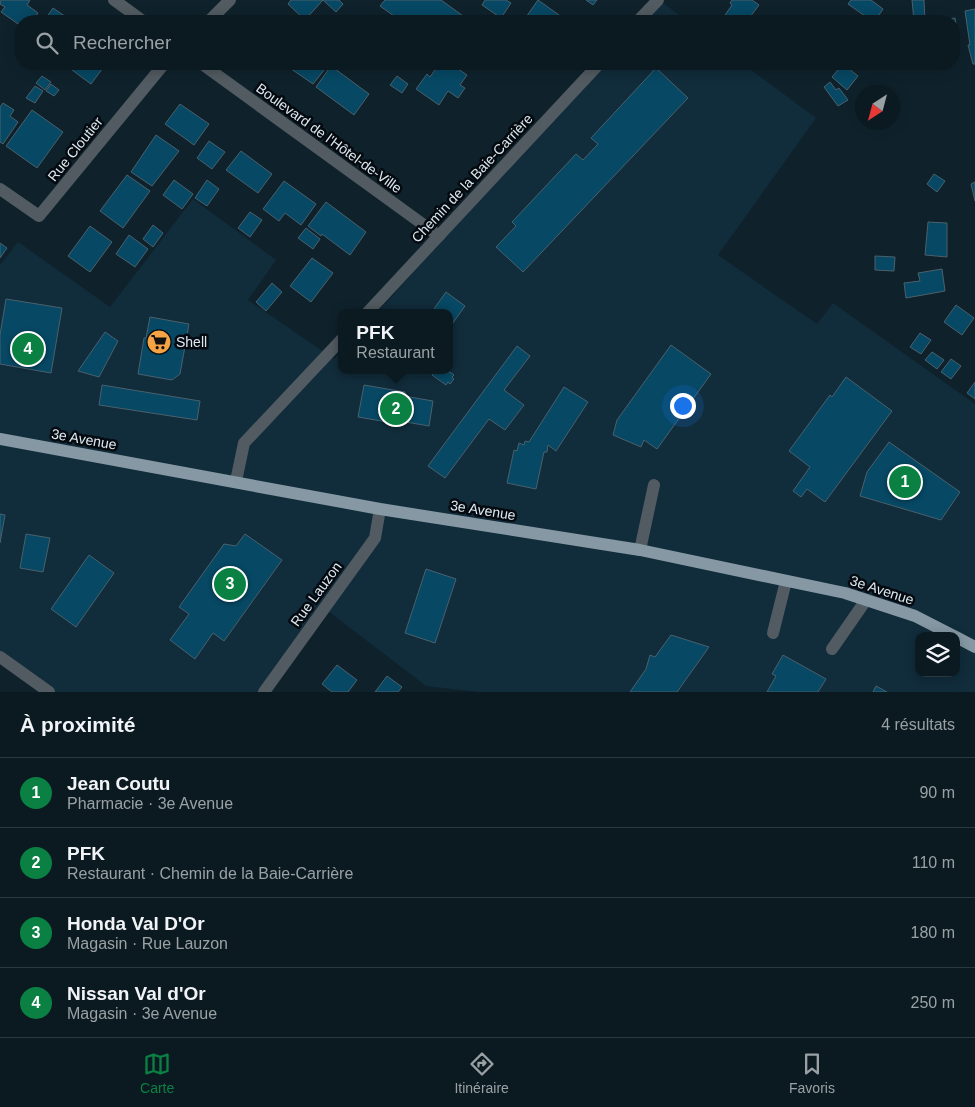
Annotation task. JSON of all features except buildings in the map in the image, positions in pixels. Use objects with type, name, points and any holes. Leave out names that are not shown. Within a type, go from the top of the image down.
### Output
[{"type":"main road","name":"3e Avenue","points":[[0,439],[380,509],[640,550],[845,593],[914,616],[947,632]]},
{"type":"main road","name":"3e Avenue","points":[[960,638],[975,646]]},
{"type":"street","points":[[114,0],[135,15]]},
{"type":"street","points":[[215,15],[230,0]]},
{"type":"street","points":[[644,15],[658,0]]},
{"type":"street","name":"Rue Cloutier","points":[[0,189],[39,216],[159,70]]},
{"type":"street","name":"Boulevard de l'Hôtel-de-Ville","points":[[210,70],[439,236]]},
{"type":"street","name":"Chemin de la Baie-Carrière","points":[[371,309],[593,70]]},
{"type":"street","points":[[236,481],[244,443],[338,343]]},
{"type":"street","points":[[640,550],[654,485]]},
{"type":"street","name":"Rue Lauzon","points":[[264,692],[375,538],[380,509]]},
{"type":"street","points":[[773,633],[786,581]]},
{"type":"street","points":[[832,648],[866,600]]},
{"type":"street","points":[[0,657],[49,692]]},
{"type":"shaded area","points":[[659,0],[679,15],[645,15]]},
{"type":"shaded area","points":[[596,70],[751,70],[816,118],[718,255],[817,324],[833,303],[975,404],[975,692],[479,692],[426,686],[328,611],[269,692],[45,692],[0,660],[0,265],[18,242],[110,307],[193,199],[276,260],[248,300],[334,359],[338,354],[338,374],[453,374],[453,309],[381,309]]},
{"type":"place","name":"Shell","points":[[159,342]]},
{"type":"place","name":"Nissan Val d'Or","points":[[28,349]]},
{"type":"place","name":"PFK","points":[[396,409]]},
{"type":"place","name":"Jean Coutu","points":[[905,482]]},
{"type":"place","name":"Honda Val D'Or","points":[[230,584]]}]
